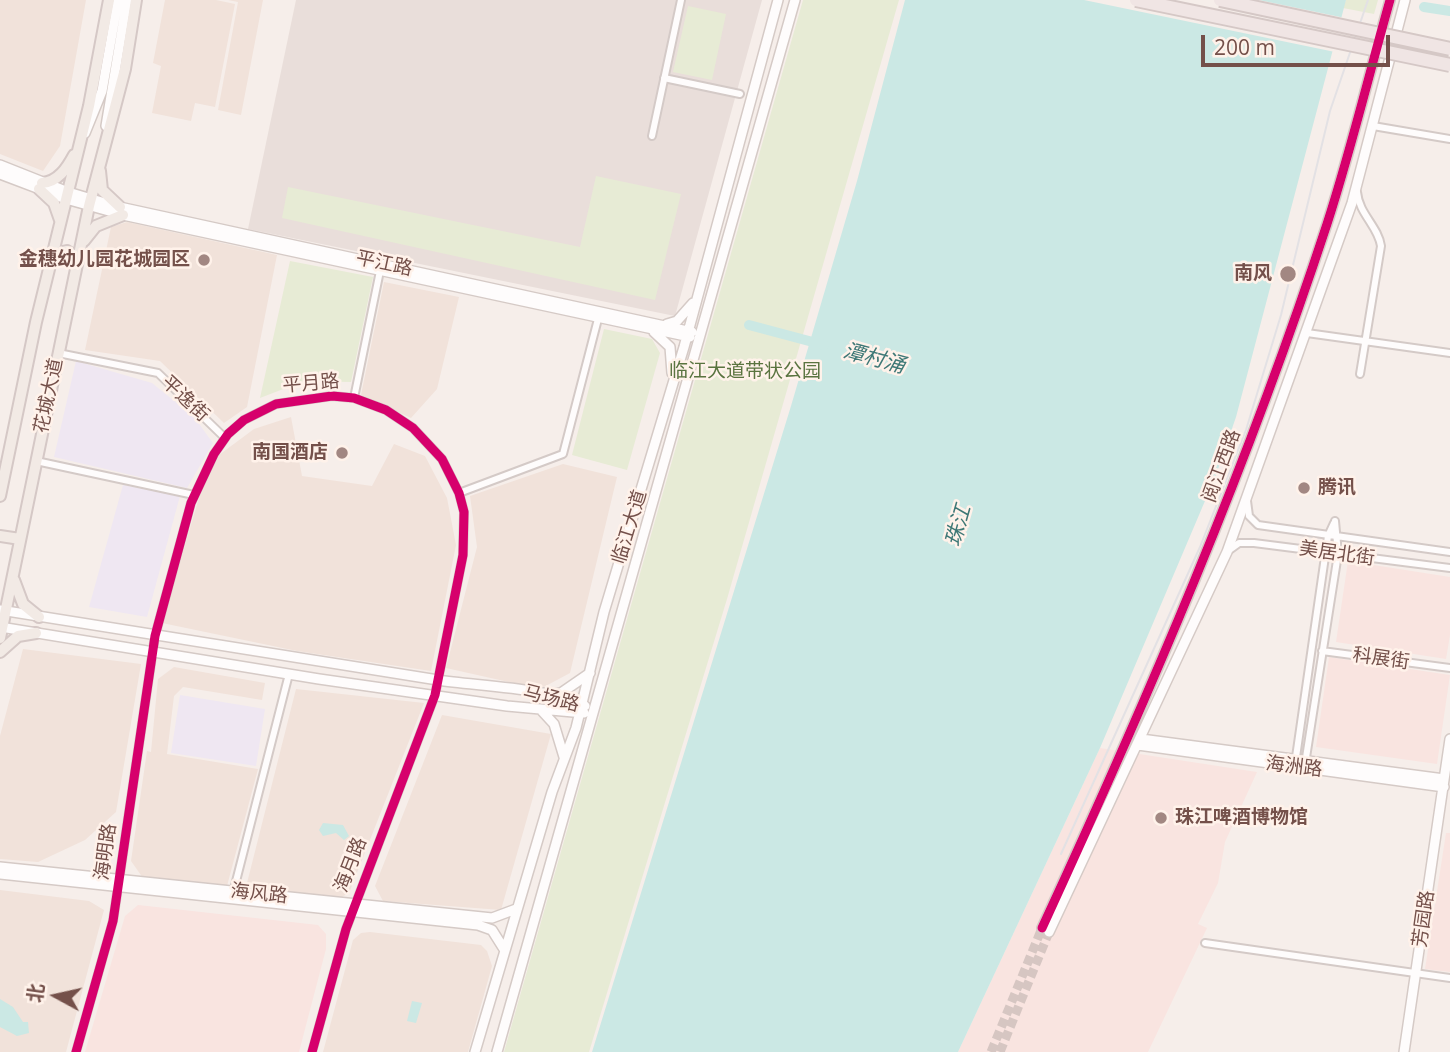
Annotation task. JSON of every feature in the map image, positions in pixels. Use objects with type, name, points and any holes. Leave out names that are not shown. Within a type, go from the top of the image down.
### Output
[{"type":"highway","points":[[1136,0],[1450,65]]},
{"type":"highway","points":[[1220,0],[1450,49]]},
{"type":"main road","name":"花城大道","points":[[0,496],[80,143],[108,0]]},
{"type":"main road","name":"花城大道","points":[[80,143],[93,119],[102,90],[118,0]]},
{"type":"main road","name":"花城大道","points":[[1,631],[3,610],[101,155],[127,0]]},
{"type":"main road","name":"花城大道","points":[[101,155],[116,112],[136,0]]},
{"type":"main road","name":"临江大道","points":[[475,1052],[552,792],[580,715],[604,612],[688,334],[778,0]]},
{"type":"main road","name":"临江大道","points":[[497,1052],[795,0]]},
{"type":"main road","name":"阅江西路","points":[[1390,0],[1328,220],[1227,504],[1045,930],[1139,742],[1227,552],[1307,333],[1356,188],[1405,0]]},
{"type":"main road","points":[[0,174],[41,186],[49,183],[62,174],[80,143]]},
{"type":"main road","points":[[75,270],[85,238],[103,221],[122,211],[102,190],[101,155]]},
{"type":"main road","points":[[0,166],[41,186],[57,207],[60,225]]},
{"type":"main road","name":"平江路","points":[[41,186],[122,211],[700,337]]},
{"type":"main road","points":[[51,263],[58,253],[71,253],[75,270]]},
{"type":"main road","name":"平江路","points":[[380,267],[598,318],[650,326]]},
{"type":"main road","points":[[650,326],[677,321],[698,295]]},
{"type":"main road","points":[[650,326],[665,340],[673,356],[670,394]]},
{"type":"main road","points":[[660,425],[671,423],[674,430]]},
{"type":"main road","points":[[0,536],[10,540],[20,539]]},
{"type":"main road","points":[[13,571],[18,596],[39,617]]},
{"type":"main road","name":"马场路","points":[[3,610],[155,636],[545,695],[581,704],[592,711]]},
{"type":"main road","points":[[604,612],[610,620],[615,620],[620,614]]},
{"type":"main road","name":"马场路","points":[[1,631],[36,633],[289,674],[580,715],[592,711]]},
{"type":"main road","points":[[0,652],[18,636],[36,633]]},
{"type":"main road","points":[[565,761],[554,724],[541,709],[549,704],[545,695],[561,692],[590,673]]},
{"type":"main road","name":"芳园路","points":[[1404,1052],[1446,784],[1450,739]]},
{"type":"main road","name":"海洲路","points":[[1139,742],[1446,784]]},
{"type":"main road","points":[[552,792],[564,787],[568,797]]},
{"type":"main road","name":"海风路","points":[[0,867],[120,884]]},
{"type":"main road","name":"海风路","points":[[0,874],[353,908],[487,927],[498,935],[504,949]]},
{"type":"main road","name":"海风路","points":[[353,908],[492,918],[516,909]]},
{"type":"street","points":[[652,136],[681,0]]},
{"type":"street","points":[[664,78],[740,93]]},
{"type":"street","points":[[1373,126],[1450,139]]},
{"type":"street","points":[[1356,188],[1362,213],[1377,233],[1381,246],[1360,374]]},
{"type":"street","name":"平月路","points":[[354,398],[380,267]]},
{"type":"street","points":[[459,493],[563,454],[598,318]]},
{"type":"street","points":[[1307,333],[1450,353]]},
{"type":"street","name":"平逸街","points":[[58,353],[158,373],[225,438]]},
{"type":"street","name":"平月路","points":[[155,636],[194,495],[225,438],[253,414],[276,404],[332,396],[354,398],[386,410],[413,428],[442,459],[459,493],[464,512],[463,555],[435,695]]},
{"type":"street","points":[[36,461],[194,495]]},
{"type":"street","name":"美居北街","points":[[1247,498],[1250,516],[1258,525],[1450,552]]},
{"type":"street","points":[[1335,521],[1338,554],[1324,651],[1300,764],[1328,536],[1335,521]]},
{"type":"street","name":"美居北街","points":[[1227,552],[1245,542],[1450,568]]},
{"type":"street","name":"海明路","points":[[76,1052],[120,884],[155,636]]},
{"type":"street","name":"科展街","points":[[1313,649],[1450,668]]},
{"type":"street","points":[[232,895],[289,674]]},
{"type":"street","name":"海月路","points":[[312,1052],[353,908],[435,695]]},
{"type":"street","points":[[1205,943],[1450,978]]},
{"type":"shaded area","points":[[0,0],[86,0],[60,146],[43,171],[0,154]]},
{"type":"shaded area","points":[[165,0],[216,0],[235,4],[215,107],[195,103],[191,121],[152,113],[161,66],[153,63]]},
{"type":"shaded area","points":[[228,0],[263,0],[241,115],[218,110],[238,2]]},
{"type":"shaded area","points":[[296,0],[762,0],[675,316],[248,229]]},
{"type":"shaded area","points":[[127,222],[277,255],[247,407],[224,423],[160,361],[85,350],[111,227]]},
{"type":"shaded area","points":[[384,282],[459,297],[437,389],[411,418],[361,395]]},
{"type":"shaded area","points":[[76,361],[152,383],[194,417],[213,443],[187,488],[54,457]]},
{"type":"shaded area","points":[[291,417],[302,476],[372,486],[394,444],[425,456],[447,498],[456,545],[431,671],[297,651],[162,623],[203,484],[219,455],[254,429]]},
{"type":"shaded area","points":[[563,464],[617,477],[570,673],[540,689],[446,668],[477,547],[470,496]]},
{"type":"shaded area","points":[[123,485],[180,496],[147,617],[89,607]]},
{"type":"shaded area","points":[[1348,561],[1450,577],[1450,635],[1446,659],[1336,642]]},
{"type":"shaded area","points":[[23,649],[141,664],[116,812],[85,840],[38,862],[0,859],[0,736]]},
{"type":"shaded area","points":[[1329,657],[1450,675],[1437,764],[1316,747]]},
{"type":"shaded area","points":[[174,667],[265,683],[262,700],[183,687],[174,696],[167,754],[258,769],[227,886],[143,878],[131,861],[147,751],[151,752],[158,679]]},
{"type":"shaded area","points":[[296,689],[424,703],[349,893],[340,898],[246,887]]},
{"type":"shaded area","points":[[180,695],[265,709],[256,766],[171,753]]},
{"type":"shaded area","points":[[442,715],[551,734],[501,910],[383,901],[375,886]]},
{"type":"shaded area","points":[[1100,748],[1257,772],[1225,842],[1218,883],[1198,924],[1207,928],[1148,1052],[958,1052]]},
{"type":"shaded area","points":[[1446,833],[1450,833],[1450,972],[1425,969]]},
{"type":"shaded area","points":[[0,890],[89,901],[104,910],[66,1052],[0,1052]]},
{"type":"shaded area","points":[[138,905],[318,925],[326,934],[326,949],[299,1052],[85,1052],[125,916]]},
{"type":"shaded area","points":[[361,933],[481,945],[487,951],[492,966],[468,1052],[323,1052],[353,940]]},
{"type":"green space","name":"临江大道带状公园","points":[[803,0],[899,0],[727,599],[589,1052],[504,1052]]},
{"type":"green space","points":[[1346,0],[1378,0],[1374,14],[1343,8]]},
{"type":"green space","points":[[688,6],[726,14],[712,80],[673,72]]},
{"type":"green space","points":[[596,176],[681,194],[655,300],[282,218],[288,187],[580,247]]},
{"type":"green space","points":[[290,261],[373,277],[351,382],[304,381],[260,398]]},
{"type":"green space","points":[[604,329],[652,339],[660,353],[627,470],[572,455]]},
{"type":"water","name":"珠江","points":[[905,0],[1346,0],[1236,417],[1216,475],[1100,748],[958,1052],[592,1052],[791,406],[857,181]]},
{"type":"water","points":[[323,823],[343,825],[349,836],[344,840],[336,833],[323,836],[319,830]]},
{"type":"water","points":[[0,999],[13,1007],[23,1022],[28,1022],[29,1033],[17,1036],[0,1027]]},
{"type":"water","points":[[412,1001],[422,1003],[416,1023],[407,1021]]},
{"type":"pier","points":[[1084,0],[1259,0],[1345,18],[1335,52]]},
{"type":"waterway","points":[[1424,7],[1450,11]]},
{"type":"waterway","name":"潭村涌","points":[[749,325],[824,345]]},
{"type":"tunnel","points":[[991,1052],[1042,928]]},
{"type":"tunnel","points":[[1000,1052],[1049,932]]},
{"type":"tram line","points":[[1061,854],[1200,547],[1246,430],[1281,315],[1330,111],[1368,0]]},
{"type":"cycle path","points":[[1042,928],[1158,668],[1264,403],[1336,196],[1390,0]]},
{"type":"cycle path","points":[[76,1052],[113,921],[155,636],[191,503],[214,454],[228,434],[244,420],[276,404],[332,396],[354,398],[386,410],[413,428],[442,459],[459,493],[464,512],[463,555],[435,695],[346,929],[312,1052]]},
{"type":"place","name":"金穗幼儿园花城园区","points":[[204,260]]},
{"type":"place","name":"南风","points":[[1288,274]]},
{"type":"place","name":"南国酒店","points":[[342,453]]},
{"type":"place","name":"腾讯","points":[[1304,488]]},
{"type":"place","name":"珠江啤酒博物馆","points":[[1161,818]]}]
